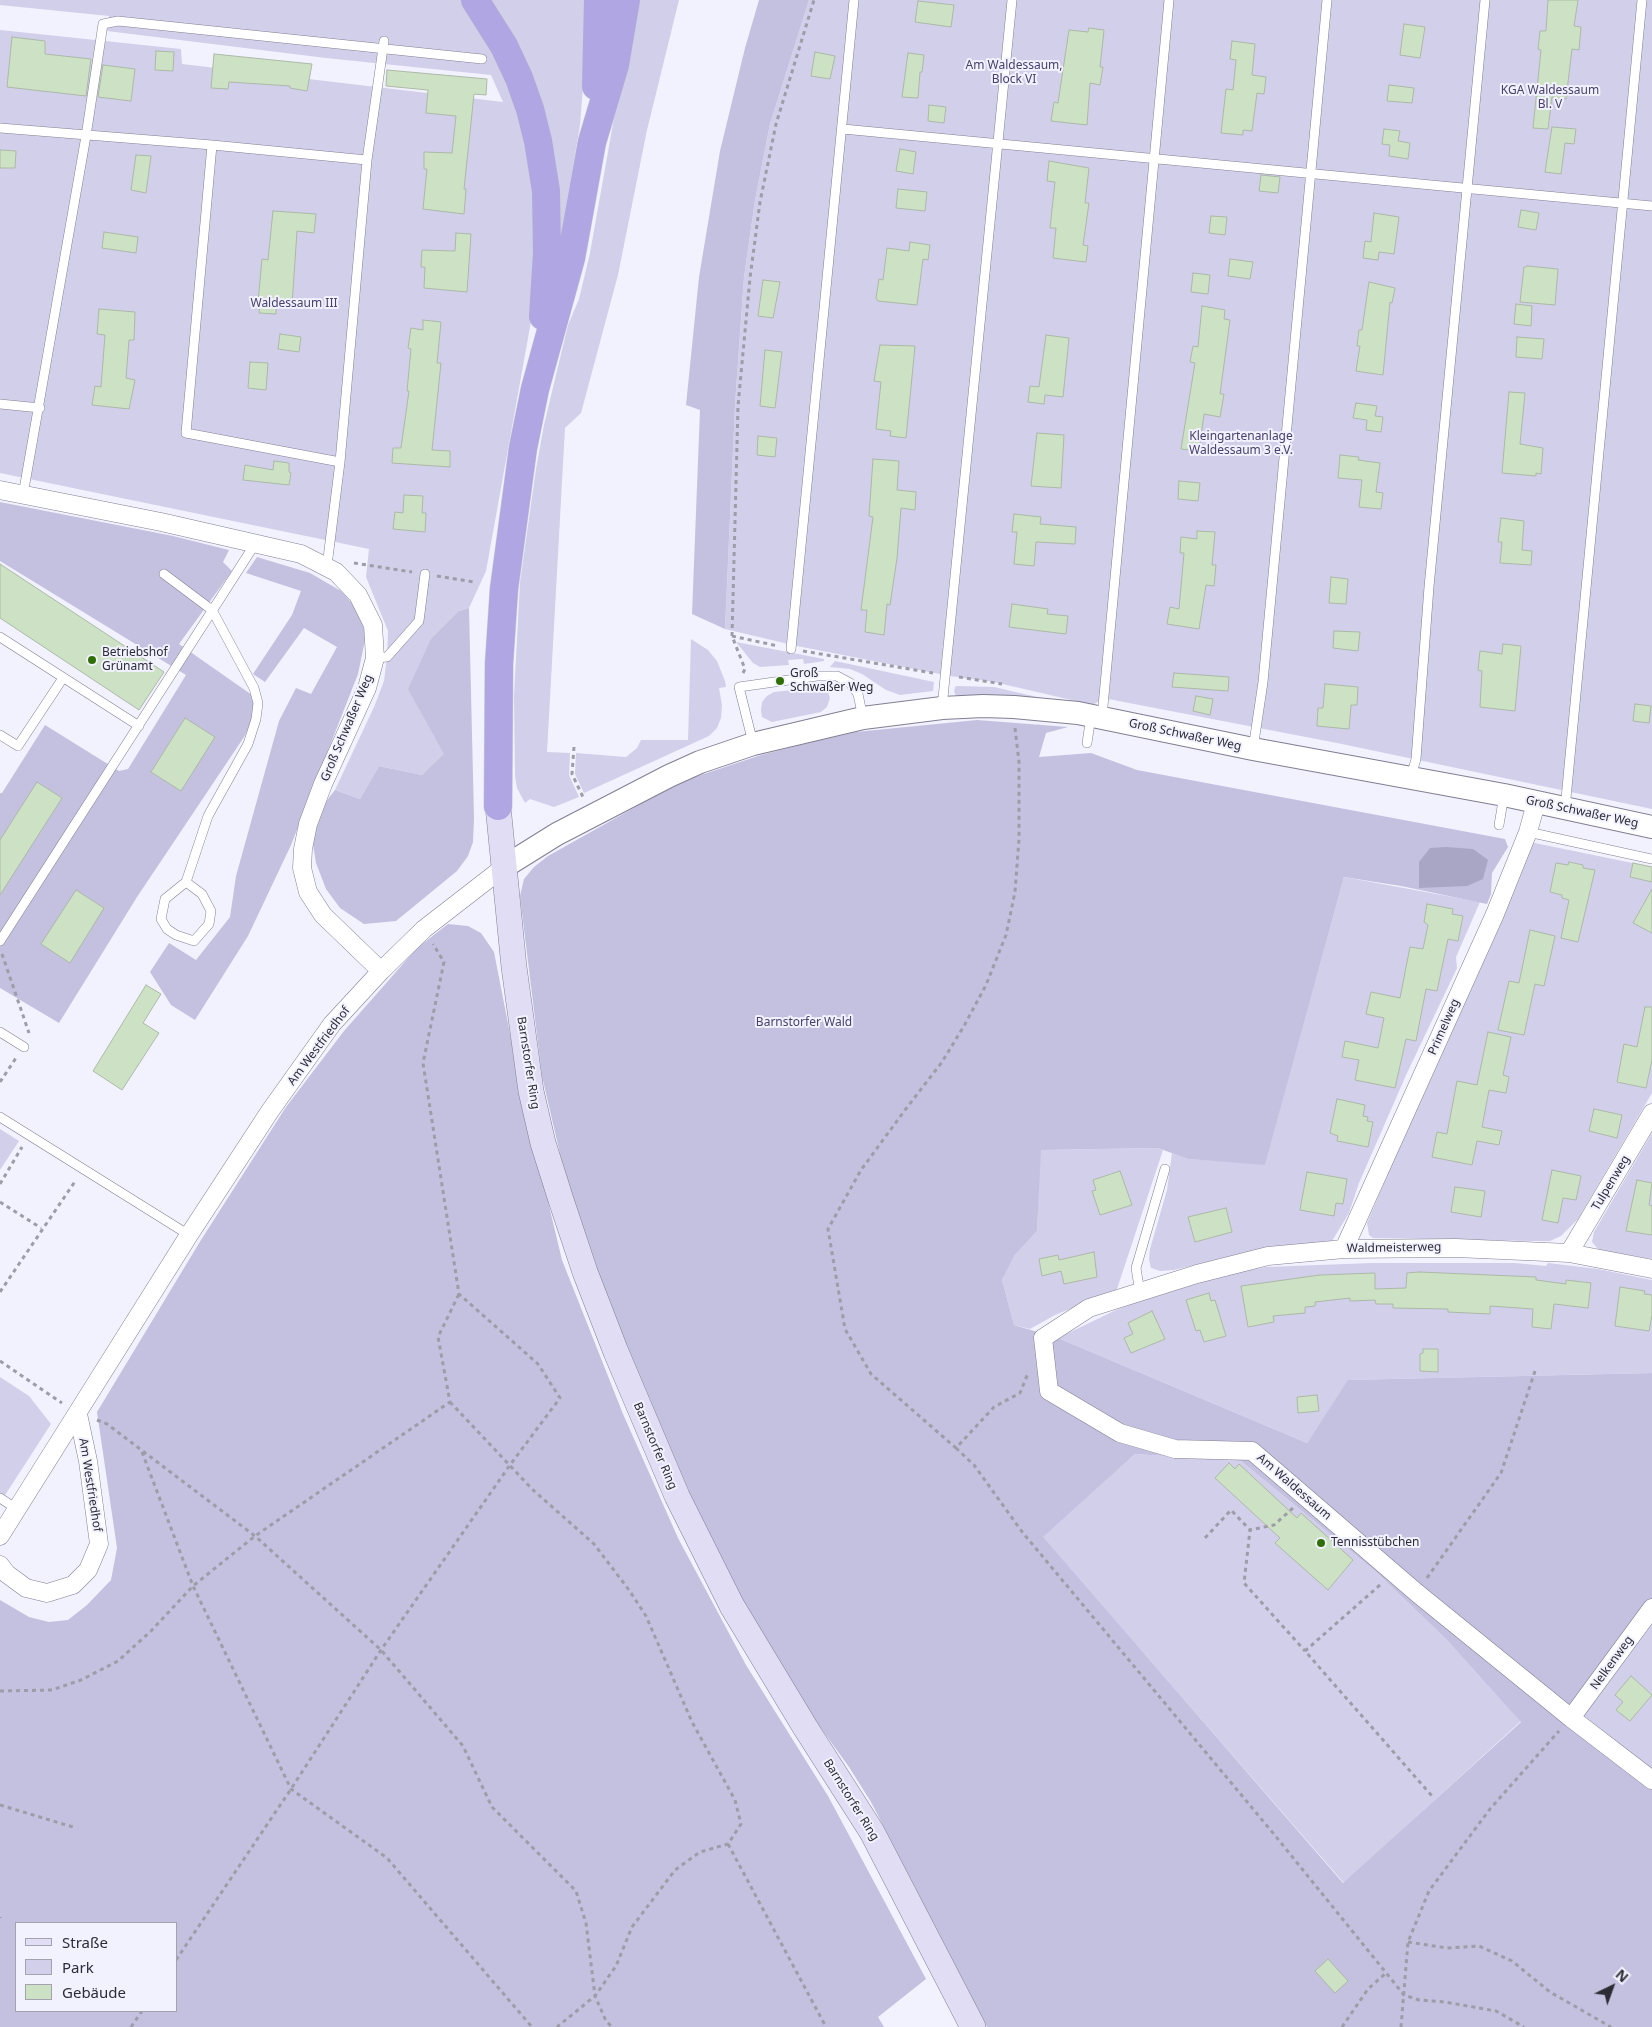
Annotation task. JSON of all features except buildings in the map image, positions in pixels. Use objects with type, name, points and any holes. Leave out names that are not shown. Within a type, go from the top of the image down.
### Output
[{"type":"highway","points":[[475,0],[504,46],[519,78],[530,109],[543,165],[546,191],[547,253],[535,389]]},
{"type":"highway","points":[[592,142],[598,56],[598,0]]},
{"type":"highway","points":[[498,806],[499,664],[504,589],[523,448],[535,389],[570,258],[592,142],[614,65],[626,0]]},
{"type":"main road","name":"Barnstorfer Ring","points":[[498,806],[514,967],[530,1091],[542,1143],[585,1272],[644,1423],[677,1496],[732,1606],[805,1727],[872,1832],[973,2027]]},
{"type":"street","name":"Groß Schwaßer Weg","points":[[0,490],[161,522],[301,554],[336,572],[358,595],[373,625],[375,658],[367,688],[323,784],[308,824],[303,849],[302,868],[308,892],[323,915],[381,971]]},
{"type":"street","name":"Groß Schwaßer Weg","points":[[504,866],[557,834],[700,762],[753,744],[863,718],[942,708],[1014,707],[1096,717],[1253,749],[1504,795],[1652,827]]},
{"type":"street","name":"Primelweg","points":[[1344,1249],[1495,914],[1528,832],[1536,803]]},
{"type":"street","name":"Am Westfriedhof","points":[[0,1536],[189,1235],[270,1111],[326,1032],[381,971],[424,929],[504,866]]},
{"type":"street","name":"Tulpenweg","points":[[1569,1253],[1652,1113]]},
{"type":"street","name":"Waldmeisterweg","points":[[1140,1293],[1197,1274],[1268,1256],[1344,1249],[1456,1248],[1569,1253],[1652,1269]]},
{"type":"street","points":[[1042,1338],[1089,1308],[1140,1293]]},
{"type":"street","name":"Am Waldessaum","points":[[1042,1338],[1049,1391],[1120,1432],[1174,1449],[1252,1451],[1417,1593],[1571,1718],[1652,1780]]},
{"type":"street","name":"Am Westfriedhof","points":[[0,1566],[7,1574],[26,1588],[47,1593],[73,1585],[88,1570],[99,1544],[88,1461],[78,1414]]},
{"type":"street","name":"Nelkenweg","points":[[1571,1718],[1652,1608]]},
{"type":"lane","points":[[792,649],[854,0]]},
{"type":"lane","points":[[942,708],[1012,0]]},
{"type":"lane","points":[[1087,742],[1096,717],[1169,0]]},
{"type":"lane","points":[[1253,749],[1264,672],[1328,0]]},
{"type":"lane","points":[[1411,777],[1416,759],[1429,587],[1486,0]]},
{"type":"lane","points":[[1565,809],[1642,0]]},
{"type":"lane","points":[[24,495],[86,136],[103,24],[118,21],[383,45],[482,59]]},
{"type":"lane","points":[[328,558],[340,462],[367,160],[383,45]]},
{"type":"lane","points":[[0,128],[367,160]]},
{"type":"lane","points":[[843,129],[1652,206]]},
{"type":"lane","points":[[212,145],[186,433],[340,462]]},
{"type":"lane","points":[[0,404],[40,408]]},
{"type":"lane","points":[[0,941],[254,544]]},
{"type":"lane","points":[[164,574],[212,610],[251,681],[258,703],[256,718],[248,744],[208,816],[186,882],[165,899],[161,919],[167,929],[176,935],[194,940],[209,924],[211,911],[202,894],[186,882]]},
{"type":"lane","points":[[375,658],[387,657],[419,621],[425,574]]},
{"type":"lane","points":[[0,637],[139,726]]},
{"type":"lane","points":[[753,744],[739,687],[817,676],[837,676],[850,682],[858,694],[863,718]]},
{"type":"lane","points":[[0,735],[18,746],[63,678]]},
{"type":"lane","points":[[1499,825],[1504,795]]},
{"type":"lane","points":[[1528,832],[1652,859]]},
{"type":"lane","points":[[0,1032],[24,1047]]},
{"type":"lane","points":[[0,1117],[189,1235]]},
{"type":"lane","points":[[1140,1293],[1136,1268],[1165,1169]]},
{"type":"lane","points":[[0,1498],[17,1509]]},
{"type":"path","points":[[739,687],[745,669],[732,636],[738,406],[750,278],[760,202],[776,124],[814,0]]},
{"type":"path","points":[[328,558],[474,582]]},
{"type":"path","points":[[732,636],[792,649]]},
{"type":"path","points":[[1014,707],[1019,762],[1019,839],[1015,892],[1006,935],[986,985],[964,1026],[942,1062],[861,1170],[828,1229],[845,1329],[871,1374],[974,1465],[1023,1533],[1273,1833],[1404,1995],[1420,2000],[1445,2002],[1496,2011],[1524,2027]]},
{"type":"path","points":[[574,747],[572,774],[583,798]]},
{"type":"path","points":[[424,929],[444,962],[423,1064],[459,1294],[438,1336],[450,1402],[532,1489],[594,1544],[629,1590],[646,1616],[692,1722],[735,1800],[741,1824],[728,1844],[700,1852],[675,1870],[632,1928],[616,1966],[595,1996],[557,2027]]},
{"type":"path","points":[[0,948],[30,1037],[0,1082]]},
{"type":"path","points":[[0,1184],[26,1134]]},
{"type":"path","points":[[0,1292],[41,1228],[83,1169]]},
{"type":"path","points":[[0,1202],[41,1228]]},
{"type":"path","points":[[178,1957],[291,1789],[381,1650],[510,1465],[560,1398],[538,1364],[459,1294]]},
{"type":"path","points":[[956,1448],[994,1406],[1020,1393],[1042,1338]]},
{"type":"path","points":[[0,1361],[78,1414],[107,1424],[254,1536],[381,1650],[463,1746],[492,1807],[576,1891],[586,1923],[595,1996],[606,2021],[612,2027]]},
{"type":"path","points":[[1417,1593],[1501,1473],[1535,1371]]},
{"type":"path","points":[[0,1691],[52,1690],[81,1680],[118,1661],[151,1631],[193,1586],[254,1536],[450,1402]]},
{"type":"path","points":[[142,1452],[193,1586],[291,1789],[387,1858],[532,2027]]},
{"type":"path","points":[[1250,1530],[1274,1525],[1305,1497]]},
{"type":"path","points":[[1205,1538],[1231,1510],[1250,1530],[1244,1583],[1432,1796]]},
{"type":"path","points":[[1305,1651],[1394,1573]]},
{"type":"path","points":[[1401,2027],[1408,1942],[1429,1892],[1490,1809],[1571,1718]]},
{"type":"path","points":[[0,1805],[73,1827]]},
{"type":"path","points":[[728,1844],[826,2027]]},
{"type":"path","points":[[1408,1942],[1447,1948],[1479,1946],[1512,1961],[1550,1992],[1611,2027]]},
{"type":"path","points":[[1342,2027],[1368,1989],[1386,1973]]},
{"type":"path","points":[[131,2027],[141,2012]]},
{"type":"green space","name":"Waldessaum III","points":[[0,0],[464,0],[477,18],[520,108],[539,192],[532,316],[486,571],[469,608],[459,611],[445,754],[422,775],[379,766],[360,799],[335,790],[374,707],[384,681],[388,631],[366,577],[369,549],[0,473],[0,30],[181,49],[182,64],[503,102],[491,75],[326,58],[107,31],[109,16],[0,5]]},
{"type":"green space","points":[[485,0],[586,0],[585,61],[580,125],[559,251]]},
{"type":"green space","points":[[635,0],[679,0],[647,130],[618,275],[581,413],[565,428],[547,752],[570,753],[569,775],[579,797],[554,807],[530,799],[525,803],[517,788],[515,776],[514,696],[520,582],[544,425],[568,325],[579,299],[590,253]]},
{"type":"green space","points":[[759,0],[809,0],[770,124],[755,200],[744,277],[735,405],[725,629],[692,614],[700,410],[686,405],[699,277],[720,151],[745,48]]},
{"type":"green space","name":"Kleingartenanlage Waldessaum 3 e.V.","points":[[809,0],[1652,0],[1652,809],[1337,743],[1103,698],[1093,705],[994,682],[950,676],[797,646],[725,629],[735,405],[744,277],[755,200],[770,124]]},
{"type":"green space","points":[[0,502],[173,536],[229,550],[223,562],[232,571],[179,644],[262,702],[244,737],[137,897],[59,1023],[0,988],[0,793],[2,793],[45,725],[119,771],[128,769],[186,675],[0,561]]},
{"type":"green space","points":[[257,557],[310,573],[341,591],[357,609],[366,635],[358,674],[291,845],[248,936],[195,1020],[171,1005],[150,972],[169,943],[196,960],[230,917],[236,876],[279,721],[296,688],[311,694],[337,647],[304,628],[265,682],[253,674],[292,615],[301,591],[246,573]]},
{"type":"green space","points":[[469,608],[473,842],[468,856],[457,871],[396,921],[364,924],[340,908],[326,889],[316,863],[312,838],[321,808],[335,790],[360,799],[379,766],[422,775],[444,754],[408,689],[431,639],[459,611]]},
{"type":"green space","points":[[691,639],[708,650],[717,661],[725,681],[726,687],[719,688],[722,705],[721,718],[717,728],[709,736],[584,793],[575,774],[576,753],[626,757],[637,748],[641,740],[688,740]]},
{"type":"green space","points":[[736,642],[824,659],[824,661],[804,664],[803,659],[788,660],[789,665],[760,667],[753,663]]},
{"type":"green space","points":[[835,661],[934,682],[933,691],[900,695],[886,690],[862,674],[850,669],[830,667]]},
{"type":"green space","points":[[957,686],[994,687],[1050,700],[957,697],[954,692]]},
{"type":"green space","points":[[822,687],[828,692],[830,698],[827,707],[821,712],[772,722],[762,717],[762,702],[774,692]]},
{"type":"green space","name":"Barnstorfer Wald","points":[[977,720],[1068,727],[1046,733],[1039,757],[1091,753],[1137,770],[1505,839],[1508,847],[1492,873],[1491,894],[1487,904],[1401,886],[1344,877],[1265,1165],[1188,1159],[1158,1148],[1041,1150],[1037,1231],[1015,1255],[1002,1280],[1014,1325],[1058,1338],[1307,1443],[1348,1380],[1652,1373],[1652,1608],[1571,1718],[1652,1780],[1652,2027],[987,2027],[871,1802],[849,1767],[797,1695],[753,1622],[695,1507],[648,1402],[585,1241],[561,1158],[542,1076],[520,896],[524,879],[534,867],[548,856],[655,796],[692,778],[761,755],[856,732]],"holes":[[[1135,1454],[1241,1461],[1375,1571],[1447,1640],[1521,1722],[1343,1883],[1043,1537]]]},
{"type":"green space","points":[[1530,842],[1652,867],[1652,1093],[1578,1219],[1561,1236],[1550,1241],[1373,1238],[1369,1235],[1367,1223]]},
{"type":"green space","points":[[1344,877],[1480,902],[1456,957],[1457,968],[1407,1073],[1359,1183],[1349,1213],[1332,1241],[1283,1246],[1174,1270],[1160,1271],[1151,1268],[1149,1259],[1150,1249],[1167,1190],[1172,1153],[1188,1159],[1265,1164]]},
{"type":"green space","points":[[448,924],[468,926],[481,933],[494,952],[520,1085],[562,1260],[623,1414],[678,1538],[746,1665],[828,1796],[926,1979],[878,2017],[884,2027],[0,2027],[0,1600],[29,1617],[49,1622],[68,1620],[87,1605],[111,1580],[117,1548],[97,1412],[201,1240],[286,1107],[344,1031],[417,948]]},
{"type":"green space","points":[[0,1129],[19,1141],[0,1170]]},
{"type":"green space","points":[[1652,1133],[1652,1259],[1599,1250],[1592,1242],[1594,1232]]},
{"type":"green space","points":[[1158,1148],[1163,1150],[1115,1295],[1087,1302],[1055,1315],[1030,1329],[1014,1325],[1002,1280],[1015,1255],[1037,1231],[1040,1150]]},
{"type":"green space","points":[[1372,1263],[1515,1263],[1546,1266],[1548,1263],[1598,1269],[1652,1280],[1652,1373],[1349,1380],[1307,1443],[1058,1338],[1116,1310],[1191,1281],[1266,1267]]},
{"type":"green space","points":[[0,1377],[29,1396],[51,1424],[0,1503]]},
{"type":"green space","points":[[1135,1454],[1241,1461],[1375,1571],[1447,1640],[1521,1721],[1344,1883],[1042,1537]]},
{"type":"green space","points":[[1652,1622],[1652,1772],[1579,1717]]},
{"type":"shaded area","points":[[1430,848],[1473,849],[1488,860],[1483,879],[1467,886],[1419,888],[1419,862]]},
{"type":"place","name":"Betriebshof Grünamt","points":[[92,660]]},
{"type":"place","name":"Groß Schwaßer Weg","points":[[780,681]]},
{"type":"place","name":"Tennisstübchen","points":[[1321,1543]]},
{"type":"park label","name":"Am Waldessaum, Block VI","points":[[1014,73]]},
{"type":"park label","name":"KGA Waldessaum Bl. V","points":[[1550,98]]}]
